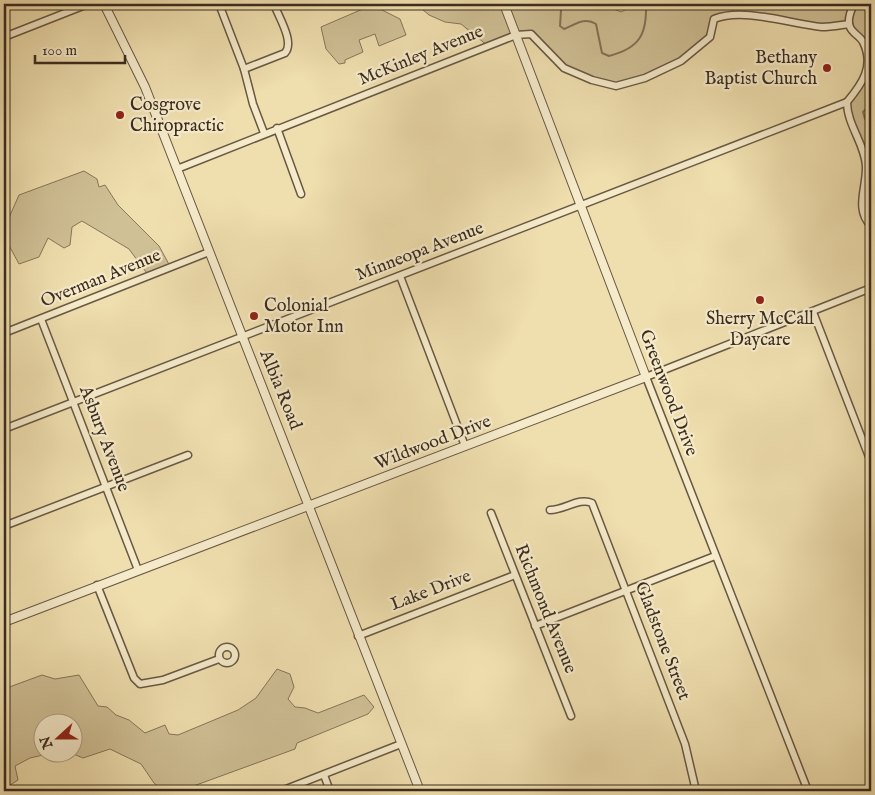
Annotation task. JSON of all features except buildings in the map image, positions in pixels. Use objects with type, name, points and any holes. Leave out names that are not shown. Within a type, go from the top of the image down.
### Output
[{"type":"street","points":[[4,37],[88,4]]},
{"type":"street","name":"Albia Road","points":[[104,4],[146,87],[310,506],[311,515],[358,636],[420,791]]},
{"type":"street","points":[[219,4],[244,70],[250,95],[264,133]]},
{"type":"street","points":[[244,70],[288,50],[289,43],[274,4]]},
{"type":"street","name":"Greenwood Drive","points":[[504,4],[580,207],[808,791]]},
{"type":"street","points":[[854,4],[850,24],[862,42],[869,65],[859,88],[847,102],[847,113],[866,163],[866,182],[861,204],[864,216],[871,226]]},
{"type":"street","points":[[516,35],[530,34],[538,39],[564,68],[592,80],[616,86],[645,78],[681,61],[710,37],[714,19],[724,15],[741,15],[824,27],[850,24]]},
{"type":"street","name":"McKinley Avenue","points":[[177,169],[276,128],[516,35]]},
{"type":"street","name":"Minneopa Avenue","points":[[4,430],[847,102]]},
{"type":"street","points":[[276,128],[301,194]]},
{"type":"street","name":"Overman Avenue","points":[[4,333],[209,252]]},
{"type":"street","points":[[400,276],[465,446]]},
{"type":"street","name":"Wildwood Drive","points":[[4,622],[96,585],[310,506],[646,377],[871,288]]},
{"type":"street","points":[[813,312],[871,462]]},
{"type":"street","name":"Asbury Avenue","points":[[41,319],[138,570]]},
{"type":"street","points":[[4,526],[188,455]]},
{"type":"street","name":"Gladstone Street","points":[[550,510],[558,510],[584,500],[592,503],[685,744],[696,791]]},
{"type":"street","name":"Richmond Avenue","points":[[491,513],[571,716]]},
{"type":"street","points":[[535,626],[715,556]]},
{"type":"street","name":"Lake Drive","points":[[358,636],[515,574]]},
{"type":"street","points":[[96,585],[134,678],[140,684],[166,679],[219,659]]},
{"type":"street","points":[[281,791],[401,744]]},
{"type":"street","points":[[324,775],[330,791]]},
{"type":"street","points":[[100,791],[107,791]]},
{"type":"shaded area","points":[[416,4],[609,4],[611,8],[621,12],[629,8],[631,4],[871,4],[871,226],[864,216],[866,172],[847,102],[869,65],[862,42],[850,27],[824,27],[741,15],[714,19],[710,37],[681,61],[616,86],[564,68],[531,34],[488,46],[461,24],[445,22],[429,15]]},
{"type":"shaded area","points":[[372,5],[400,19],[406,35],[379,46],[375,34],[359,40],[363,52],[345,60],[345,63],[339,64],[326,49],[321,27]]},
{"type":"shaded area","points":[[84,171],[97,179],[99,187],[105,185],[118,205],[159,246],[171,268],[149,276],[129,249],[82,221],[72,227],[70,245],[64,248],[48,238],[39,257],[19,264],[4,236],[4,229],[19,195]]},
{"type":"shaded area","points":[[277,669],[290,674],[294,687],[288,699],[295,707],[305,708],[318,713],[364,695],[374,707],[368,714],[297,743],[295,749],[188,788],[162,790],[154,783],[141,764],[110,749],[82,758],[82,712],[32,712],[32,758],[15,766],[18,780],[4,789],[4,689],[42,675],[55,679],[79,675],[98,706],[107,707],[116,715],[129,720],[145,733],[165,725],[169,734],[178,735],[238,710],[256,698]]},
{"type":"waterway","points":[[557,4],[561,10],[560,26],[564,29],[584,21],[596,24],[602,53],[609,56],[628,49],[640,38],[645,24],[646,4]]},
{"type":"waterway","points":[[871,103],[863,112],[865,119],[871,122]]},
{"type":"place","name":"Bethany Baptist Church","points":[[827,68]]},
{"type":"place","name":"Cosgrove Chiropractic","points":[[120,115]]},
{"type":"place","name":"Sherry McCall Daycare","points":[[760,300]]},
{"type":"place","name":"Colonial Motor Inn","points":[[254,316]]}]
